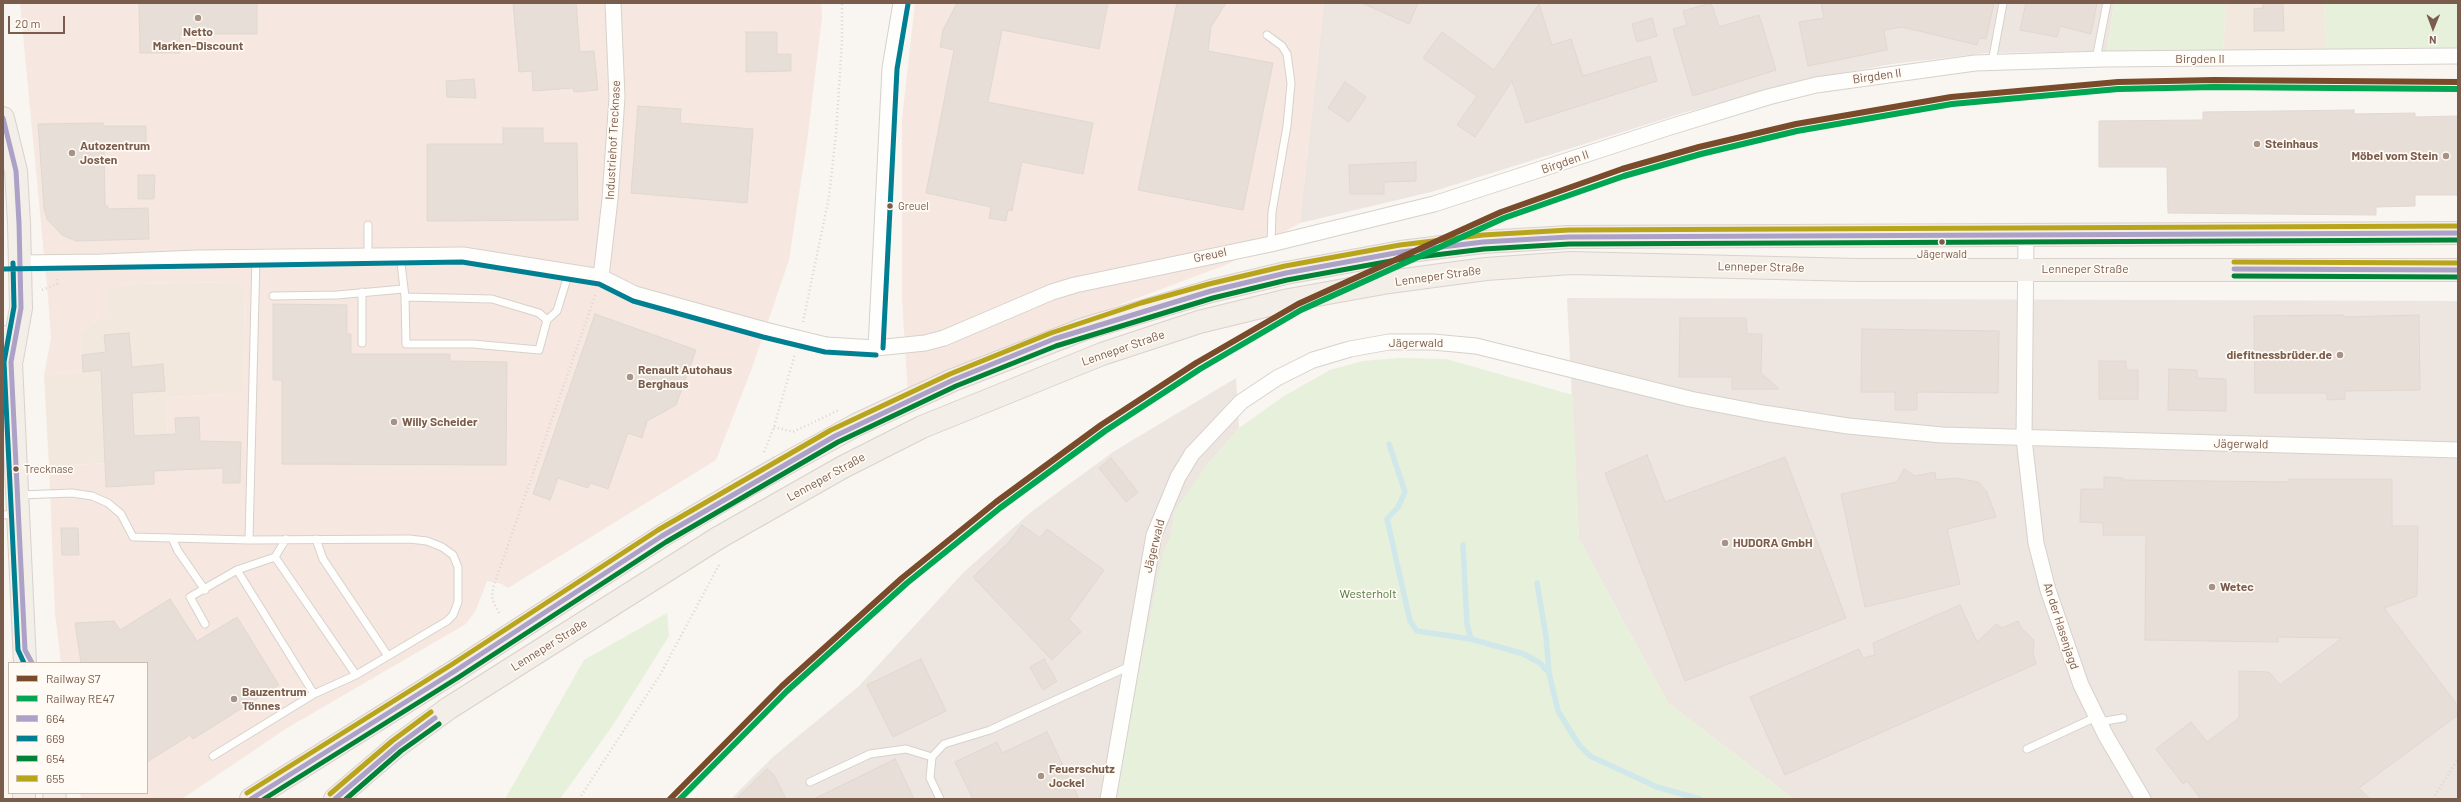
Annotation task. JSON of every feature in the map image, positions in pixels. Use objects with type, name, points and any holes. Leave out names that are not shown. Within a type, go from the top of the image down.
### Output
[{"type":"main road","points":[[3,124],[16,171],[11,263],[21,308],[11,362],[13,508],[27,659]]},
{"type":"main road","points":[[251,799],[455,671],[662,536],[738,491],[771,461],[856,425],[971,372],[1084,329],[1187,297],[1286,273],[1401,252],[1483,242],[1569,237],[1869,238],[2026,234],[2458,233]]},
{"type":"main road","name":"Lenneper Straße","points":[[335,799],[397,746],[449,708],[720,547],[762,512],[844,467],[922,427],[1102,354],[1199,322],[1289,300],[1389,282],[1486,269],[1571,263],[1858,270],[2458,270]]},
{"type":"main road","points":[[3,336],[11,362]]},
{"type":"street","name":"Industriehof Trecknase","points":[[601,277],[610,199],[617,97],[613,3]]},
{"type":"street","points":[[11,263],[256,257],[463,255],[601,277],[635,294],[765,330],[826,345],[876,348],[890,68],[901,3]]},
{"type":"street","name":"Birgden II","points":[[1318,233],[1434,204],[1673,126],[1797,89],[1887,74],[1992,62],[2096,59],[2458,56]]},
{"type":"street","name":"Greuel","points":[[876,348],[919,344],[944,338],[1052,292],[1075,285],[1318,233]]},
{"type":"street","points":[[2024,439],[2026,234]]},
{"type":"street","name":"Jägerwald","points":[[1108,799],[1154,535],[1171,491],[1192,454],[1241,402],[1277,378],[1313,360],[1350,349],[1389,342],[1433,342],[1476,346],[1690,399],[1763,413],[1848,426],[1926,434],[2024,439],[2458,450]]},
{"type":"street","name":"An der Hasenjagd","points":[[2024,439],[2036,543],[2048,590],[2080,685],[2097,719],[2143,799]]},
{"type":"lane","points":[[1992,62],[2003,3]]},
{"type":"lane","points":[[2096,59],[2107,3]]},
{"type":"lane","points":[[1267,35],[1282,46],[1287,54],[1291,83],[1287,126],[1272,212],[1271,244]]},
{"type":"lane","points":[[368,225],[368,256]]},
{"type":"lane","points":[[400,255],[404,293],[406,344],[473,344],[538,350],[547,320],[557,311],[569,272]]},
{"type":"lane","points":[[249,540],[256,257]]},
{"type":"lane","points":[[273,296],[362,292],[404,293],[492,299],[539,313],[547,320]]},
{"type":"lane","points":[[362,292],[362,343]]},
{"type":"lane","points":[[13,508],[72,494],[92,496],[108,503],[120,514],[133,537],[249,540],[427,540],[442,546],[454,555],[458,567],[459,586],[458,602],[453,615],[433,630],[356,675],[314,694],[213,756]]},
{"type":"lane","points":[[172,538],[178,552],[205,590]]},
{"type":"lane","points":[[205,624],[190,597],[205,590],[236,570],[275,557],[286,539]]},
{"type":"lane","points":[[316,539],[323,560],[388,656]]},
{"type":"lane","points":[[275,557],[356,675]]},
{"type":"lane","points":[[236,570],[314,694]]},
{"type":"lane","points":[[940,799],[930,778],[932,757],[944,744],[990,730],[1130,666]]},
{"type":"lane","points":[[2027,750],[2097,719],[2123,718]]},
{"type":"lane","points":[[810,782],[870,754],[906,749],[932,757]]},
{"type":"path","points":[[802,329],[822,238],[830,189],[842,50],[842,3]]},
{"type":"path","points":[[40,293],[48,286],[57,284],[57,263]]},
{"type":"path","points":[[499,613],[492,599],[493,588],[601,277]]},
{"type":"path","points":[[771,461],[774,426],[796,350]]},
{"type":"path","points":[[774,426],[793,432],[836,410]]},
{"type":"path","points":[[579,799],[660,674],[720,547]]},
{"type":"path","points":[[2433,799],[2458,759]]},
{"type":"shaded area","points":[[20,3],[821,3],[822,17],[807,142],[789,260],[752,368],[716,460],[508,588],[502,584],[487,581],[476,610],[466,624],[287,728],[182,799],[82,799],[80,794],[148,794],[148,662],[61,662],[55,614],[49,466],[169,460],[166,397],[243,393],[245,285],[238,282],[135,284],[107,287],[108,315],[102,315],[81,333],[83,372],[44,375],[51,338]]},
{"type":"shaded area","points":[[915,3],[1324,3],[1300,223],[1228,264],[997,351],[908,396],[902,300],[902,119]]},
{"type":"shaded area","points":[[1324,3],[2114,3],[2107,51],[1987,53],[1892,64],[1816,78],[1683,113],[1431,192],[1300,223]]},
{"type":"shaded area","points":[[2226,3],[2324,3],[2327,51],[2223,50]]},
{"type":"shaded area","points":[[238,282],[245,284],[243,393],[166,397],[169,460],[49,466],[44,375],[83,372],[81,333],[102,315],[106,287],[135,284]]},
{"type":"shaded area","points":[[1567,298],[2458,301],[2458,799],[1794,799],[1668,703],[1579,539]]},
{"type":"shaded area","points":[[1236,378],[1239,428],[1206,466],[1136,799],[731,799],[773,757],[859,686],[964,572],[1031,512],[1113,452]]},
{"type":"green space","points":[[2114,3],[2226,3],[2223,50],[2107,51]]},
{"type":"green space","points":[[2324,3],[2458,3],[2458,52],[2327,51]]},
{"type":"green space","name":"Westerholt","points":[[1399,358],[1446,359],[1573,395],[1579,539],[1668,703],[1794,799],[1113,799],[1163,552],[1171,534],[1174,511],[1206,466],[1239,428],[1284,396],[1330,370],[1363,361]]},
{"type":"green space","points":[[667,613],[669,636],[613,725],[560,799],[505,799],[584,660]]},
{"type":"building","name":"Netto Marken-Discount","points":[[139,3],[257,3],[257,34],[180,34],[180,53],[140,53]]},
{"type":"building","points":[[513,3],[576,3],[580,52],[594,51],[598,90],[574,92],[573,88],[533,91],[532,71],[519,72]]},
{"type":"building","points":[[957,3],[1108,3],[1099,49],[1002,30],[988,102],[1093,123],[1083,174],[1022,162],[1012,211],[1008,210],[1006,221],[989,218],[991,207],[926,193],[954,50],[940,47],[943,30]]},
{"type":"building","points":[[1177,3],[1226,3],[1211,27],[1208,51],[1273,63],[1243,210],[1138,190]]},
{"type":"building","points":[[1362,3],[1418,3],[1409,24]]},
{"type":"building","points":[[1711,3],[1719,27],[1759,15],[1776,70],[1693,96],[1673,29],[1687,25],[1683,11]]},
{"type":"building","points":[[1821,3],[1994,3],[1986,39],[1979,38],[1977,45],[1902,27],[1884,30],[1887,50],[1808,66],[1799,22],[1824,18]]},
{"type":"building","points":[[2026,3],[2097,3],[2091,34],[2060,26],[2057,37],[2020,30]]},
{"type":"building","points":[[2263,3],[2283,3],[2284,31],[2254,31],[2254,9],[2263,8]]},
{"type":"building","points":[[1539,4],[1552,45],[1571,39],[1583,76],[1650,56],[1657,81],[1526,123],[1512,81],[1475,137],[1457,125],[1477,96],[1423,58],[1442,32],[1494,70]]},
{"type":"building","points":[[1652,18],[1657,36],[1637,42],[1632,24]]},
{"type":"building","points":[[746,32],[777,32],[777,54],[791,54],[791,71],[746,72]]},
{"type":"building","points":[[474,79],[476,98],[447,97],[446,81]]},
{"type":"building","points":[[1345,82],[1366,97],[1349,122],[1328,108]]},
{"type":"building","points":[[638,106],[681,109],[680,123],[753,129],[747,203],[631,193]]},
{"type":"building","name":"Steinhaus","points":[[2354,110],[2354,114],[2415,113],[2415,117],[2458,116],[2458,195],[2415,195],[2415,206],[2376,207],[2376,215],[2168,213],[2167,167],[2099,167],[2099,121],[2203,120],[2203,112]]},
{"type":"building","points":[[103,123],[103,126],[146,126],[146,150],[104,151],[105,206],[108,206],[108,209],[148,208],[149,239],[76,241],[62,235],[47,219],[44,208],[38,124]]},
{"type":"building","points":[[503,128],[543,128],[543,143],[577,143],[578,220],[427,221],[427,144],[503,144]]},
{"type":"building","points":[[1416,162],[1416,181],[1384,182],[1384,194],[1350,194],[1349,165]]},
{"type":"building","points":[[138,175],[155,175],[154,199],[138,199]]},
{"type":"building","name":"Willy Scheider","points":[[273,304],[347,305],[347,334],[351,334],[351,354],[450,354],[450,361],[507,362],[506,465],[282,464],[282,380],[273,380]]},
{"type":"building","name":"Renault Autohaus Berghaus","points":[[595,314],[696,350],[676,405],[647,421],[642,438],[628,433],[608,489],[590,483],[588,488],[558,478],[550,500],[533,494]]},
{"type":"building","name":"diefitnessbrüder.de","points":[[2343,315],[2343,317],[2419,315],[2420,390],[2345,391],[2345,399],[2327,400],[2327,393],[2255,393],[2254,316]]},
{"type":"building","points":[[1680,318],[1746,318],[1747,334],[1762,334],[1761,373],[1779,389],[1732,389],[1732,377],[1679,377]]},
{"type":"building","points":[[1862,329],[1999,331],[1998,393],[1917,392],[1917,410],[1895,410],[1895,392],[1861,392]]},
{"type":"building","points":[[129,333],[132,367],[163,364],[165,391],[132,393],[134,436],[176,434],[175,418],[199,417],[200,441],[241,442],[240,483],[223,483],[223,468],[154,471],[154,484],[106,487],[101,370],[83,372],[82,355],[106,352],[104,335]]},
{"type":"building","points":[[2099,361],[2126,361],[2126,370],[2138,370],[2138,399],[2099,399]]},
{"type":"building","points":[[2169,369],[2197,370],[2197,378],[2226,379],[2226,411],[2168,410]]},
{"type":"building","name":"HUDORA GmbH","points":[[1647,455],[1665,502],[1785,457],[1846,618],[1685,681],[1605,473]]},
{"type":"building","points":[[1111,458],[1138,492],[1126,502],[1099,468]]},
{"type":"building","points":[[1904,469],[1915,476],[1935,472],[1936,480],[1956,478],[1978,482],[1987,492],[1996,517],[1947,529],[1960,584],[1865,607],[1841,494],[1897,482]]},
{"type":"building","points":[[2104,477],[2123,478],[2123,480],[2289,482],[2289,479],[2392,479],[2392,526],[2418,526],[2417,596],[2384,608],[2458,706],[2458,715],[2359,788],[2370,799],[2201,799],[2187,781],[2183,784],[2156,749],[2191,722],[2207,742],[2239,718],[2239,671],[2269,672],[2280,685],[2342,638],[2278,637],[2278,642],[2145,640],[2146,535],[2103,535],[2103,523],[2080,522],[2081,489],[2104,489]]},
{"type":"building","points":[[1022,525],[1040,538],[1047,529],[1104,570],[1069,619],[1081,632],[1052,660],[973,577],[1009,542]]},
{"type":"building","points":[[61,528],[78,528],[79,555],[62,555]]},
{"type":"building","points":[[170,599],[197,641],[237,617],[279,685],[193,739],[190,735],[148,761],[148,662],[81,662],[75,623],[114,621],[120,630]]},
{"type":"building","points":[[1960,605],[1977,642],[1996,624],[2002,628],[2018,621],[2022,629],[2034,640],[2033,653],[2036,664],[1785,775],[1750,697],[1859,649],[1863,658],[1875,655],[1873,643]]},
{"type":"building","points":[[921,659],[946,711],[893,737],[867,685]]},
{"type":"building","points":[[1044,659],[1057,681],[1043,690],[1030,667]]},
{"type":"building","points":[[1047,732],[1079,799],[973,799],[955,762],[997,742],[1002,753]]},
{"type":"building","points":[[895,759],[914,799],[814,799]]},
{"type":"building","points":[[767,769],[774,775],[786,799],[736,799]]},
{"type":"waterway","points":[[1389,444],[1405,492],[1398,507],[1387,519],[1410,621],[1417,631],[1471,639],[1524,654],[1540,663],[1549,673],[1558,711],[1579,745],[1590,756],[1657,787],[1700,799]]},
{"type":"waterway","points":[[1463,545],[1467,624],[1471,639]]},
{"type":"waterway","points":[[1537,583],[1546,636],[1549,673]]},
{"type":"rail line","name":"S7","points":[[670,799],[782,686],[902,578],[996,502],[1101,425],[1196,363],[1298,304],[1501,212],[1622,169],[1699,147],[1796,124],[1951,97],[2118,82],[2214,80],[2458,82]]},
{"type":"rail line","name":"RE47","points":[[680,799],[787,691],[907,583],[1000,508],[1105,431],[1200,369],[1301,310],[1504,218],[1624,176],[1701,154],[1797,131],[1952,104],[2118,89],[2214,87],[2458,89]]},
{"type":"transit line","name":"669","points":[[883,348],[897,69],[908,4]]},
{"type":"transit line","name":"664","points":[[3,118],[16,171],[19,223],[21,308],[11,362],[25,650],[31,662]]},
{"type":"transit line","name":"655","points":[[247,793],[451,665],[658,530],[831,430],[950,374],[1051,333],[1141,303],[1209,284],[1285,266],[1400,245],[1483,235],[1569,230],[2458,226]]},
{"type":"transit line","name":"664","points":[[251,799],[455,671],[662,536],[835,436],[953,380],[1054,339],[1211,291],[1286,273],[1401,252],[1483,242],[1569,237],[2458,233]]},
{"type":"transit line","name":"654","points":[[264,799],[459,677],[666,542],[838,442],[956,386],[1056,346],[1213,298],[1287,280],[1402,259],[1484,249],[1569,244],[2458,240]]},
{"type":"transit line","name":"669","points":[[3,269],[462,262],[599,284],[633,301],[763,337],[825,352],[876,355]]},
{"type":"transit line","name":"655","points":[[2234,262],[2458,263]]},
{"type":"transit line","name":"669","points":[[13,263],[14,307],[4,362],[18,650],[24,662]]},
{"type":"transit line","name":"664","points":[[2234,269],[2458,270]]},
{"type":"transit line","name":"654","points":[[2234,276],[2458,277]]},
{"type":"transit line","name":"655","points":[[330,794],[392,741],[431,712]]},
{"type":"transit line","name":"664","points":[[335,799],[397,746],[435,718]]},
{"type":"transit line","name":"654","points":[[346,799],[401,751],[439,724]]},
{"type":"place","name":"Netto Marken-Discount","points":[[198,18]]},
{"type":"place","name":"Steinhaus","points":[[2257,144]]},
{"type":"place","name":"Autozentrum Josten","points":[[72,153]]},
{"type":"place","name":"Möbel vom Stein","points":[[2446,156]]},
{"type":"place","name":"Greuel","points":[[890,206]]},
{"type":"place","name":"Jägerwald","points":[[1942,242]]},
{"type":"place","name":"diefitnessbrüder.de","points":[[2340,355]]},
{"type":"place","name":"Renault Autohaus Berghaus","points":[[630,377]]},
{"type":"place","name":"Willy Scheider","points":[[394,422]]},
{"type":"place","name":"Trecknase","points":[[16,469]]},
{"type":"place","name":"HUDORA GmbH","points":[[1725,543]]},
{"type":"place","name":"Wetec","points":[[2212,587]]},
{"type":"place","name":"Bauzentrum Tönnes","points":[[234,699]]},
{"type":"place","name":"Feuerschutz Jockel","points":[[1041,776]]}]
